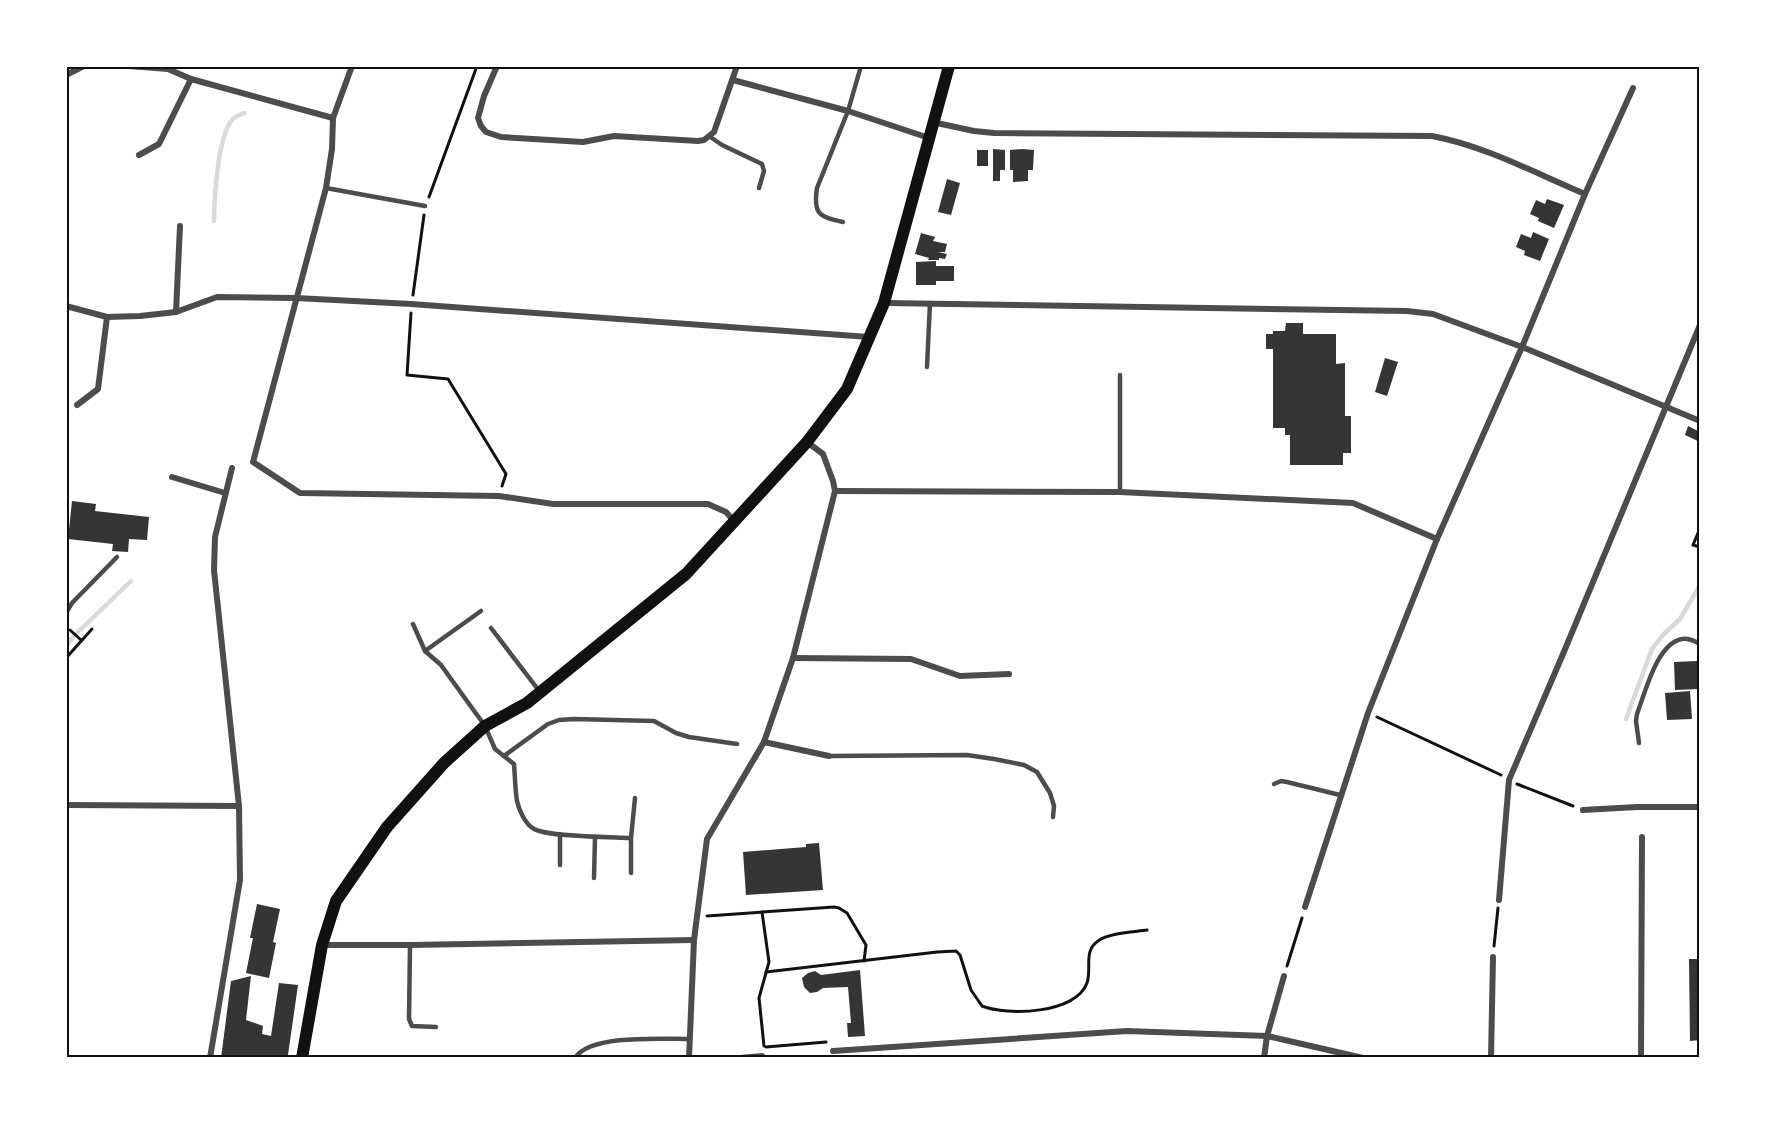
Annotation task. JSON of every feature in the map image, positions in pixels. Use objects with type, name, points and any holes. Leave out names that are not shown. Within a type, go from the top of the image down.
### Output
[{"type":"main road","points":[[302,1058],[322,945],[336,901],[387,827],[444,762],[485,726],[527,703],[686,574],[807,442],[847,389],[884,303],[949,66]]},
{"type":"street","points":[[66,75],[84,66]]},
{"type":"street","points":[[129,66],[168,68],[191,79],[333,118]]},
{"type":"street","points":[[352,66],[333,118],[332,149],[326,188],[253,462],[300,493],[498,496],[553,504],[708,504],[726,512],[735,521]]},
{"type":"street","points":[[497,66],[484,96],[478,118],[486,132],[501,136],[583,142],[614,136],[704,140],[714,132],[737,66]]},
{"type":"street","points":[[139,155],[159,144],[191,79]]},
{"type":"street","points":[[733,80],[848,111],[929,138]]},
{"type":"street","points":[[1305,907],[1368,713],[1437,539],[1522,347],[1584,194],[1633,88]]},
{"type":"street","points":[[932,122],[994,133],[1432,136],[1477,147],[1584,194]]},
{"type":"street","points":[[176,312],[180,226]]},
{"type":"street","points":[[66,306],[107,317],[140,316],[176,312],[217,297],[296,298],[411,304],[869,337]]},
{"type":"street","points":[[884,303],[1407,311],[1433,314],[1522,347],[1700,422]]},
{"type":"street","points":[[76,405],[98,389],[107,317]]},
{"type":"street","points":[[1499,900],[1509,780],[1700,325]]},
{"type":"street","points":[[689,1058],[694,940],[707,839],[764,742],[793,658],[835,491],[823,454],[807,442]]},
{"type":"street","points":[[210,1058],[240,880],[239,806],[214,570],[215,537],[232,468]]},
{"type":"street","points":[[172,477],[225,493]]},
{"type":"street","points":[[835,491],[1120,492],[1353,503],[1437,539]]},
{"type":"street","points":[[793,658],[911,659],[960,676],[1009,674]]},
{"type":"street","points":[[764,742],[829,756]]},
{"type":"street","points":[[66,804],[239,806]]},
{"type":"street","points":[[1582,810],[1700,807]]},
{"type":"street","points":[[1641,1058],[1642,837]]},
{"type":"street","points":[[322,945],[694,940]]},
{"type":"street","points":[[1491,1058],[1493,957]]},
{"type":"street","points":[[1264,1058],[1284,976]]},
{"type":"street","points":[[833,1051],[1127,1031],[1268,1036],[1364,1058]]},
{"type":"street","points":[[740,1058],[762,1056]]},
{"type":"lane","points":[[843,222],[824,217],[819,213],[815,200],[817,188],[848,111],[861,66]]},
{"type":"lane","points":[[710,136],[722,145],[762,164],[764,171],[759,188]]},
{"type":"lane","points":[[326,188],[425,206]]},
{"type":"lane","points":[[927,367],[930,303]]},
{"type":"lane","points":[[1120,375],[1120,492]]},
{"type":"lane","points":[[66,613],[72,603],[117,557]]},
{"type":"lane","points":[[425,651],[481,612]]},
{"type":"lane","points":[[413,624],[425,651],[441,665],[485,726],[495,748],[514,764],[517,802],[533,829],[560,834],[631,838]]},
{"type":"lane","points":[[491,628],[540,692]]},
{"type":"lane","points":[[1639,743],[1637,714],[1658,659],[1665,650],[1680,639],[1689,639],[1700,644]]},
{"type":"lane","points":[[504,756],[548,724],[559,720],[574,719],[654,721],[689,737],[737,744]]},
{"type":"lane","points":[[829,756],[967,754],[1024,765],[1037,772],[1050,793],[1054,806],[1053,817]]},
{"type":"lane","points":[[1274,784],[1281,781],[1287,782],[1340,795]]},
{"type":"lane","points":[[630,873],[635,798]]},
{"type":"lane","points":[[560,834],[560,865]]},
{"type":"lane","points":[[594,878],[595,837]]},
{"type":"lane","points":[[410,945],[409,1019],[412,1026],[436,1027]]},
{"type":"lane","points":[[575,1058],[577,1054],[597,1044],[622,1040],[689,1039]]},
{"type":"path","points":[[477,66],[425,206],[411,304],[407,375],[448,378],[506,474],[498,496]]},
{"type":"path","points":[[1700,534],[1698,533],[1693,544],[1700,547]]},
{"type":"path","points":[[66,658],[92,629]]},
{"type":"path","points":[[69,630],[81,640]]},
{"type":"path","points":[[1368,713],[1499,773],[1509,780],[1582,810]]},
{"type":"path","points":[[1493,957],[1499,900]]},
{"type":"path","points":[[1284,976],[1305,907]]},
{"type":"path","points":[[696,917],[839,908],[847,913],[866,945],[864,961]]},
{"type":"path","points":[[762,912],[769,962],[759,998],[764,1047]]},
{"type":"path","points":[[766,972],[956,951],[960,955],[971,990],[982,1006],[1005,1011],[1022,1011],[1070,1002],[1082,992],[1086,985],[1089,975],[1088,955],[1097,941],[1105,937],[1147,930]]},
{"type":"path","points":[[762,1056],[761,1047],[830,1041],[833,1051]]},
{"type":"building","points":[[993,149],[1005,150],[1005,170],[1000,170],[1000,181],[993,181]]},
{"type":"building","points":[[977,150],[988,150],[988,166],[977,166]]},
{"type":"building","points":[[1010,150],[1034,150],[1033,170],[1028,170],[1028,181],[1013,182],[1013,170],[1010,170]]},
{"type":"building","points":[[947,179],[960,183],[951,215],[938,212]]},
{"type":"building","points":[[1547,199],[1564,205],[1554,228],[1538,221],[1539,218],[1530,214],[1536,200],[1545,204]]},
{"type":"building","points":[[1533,232],[1549,239],[1540,261],[1524,255],[1525,251],[1516,247],[1521,234],[1531,238]]},
{"type":"building","points":[[921,233],[935,237],[933,241],[947,244],[945,252],[938,252],[947,254],[945,259],[928,260],[929,258],[915,254]]},
{"type":"building","points":[[936,261],[936,266],[954,266],[954,281],[936,281],[936,285],[916,285],[916,262]]},
{"type":"building","points":[[1286,323],[1303,323],[1303,334],[1336,334],[1336,364],[1345,363],[1345,416],[1351,416],[1351,453],[1343,453],[1343,465],[1290,465],[1290,435],[1285,435],[1285,428],[1273,428],[1273,349],[1266,349],[1266,334],[1273,334],[1273,331],[1285,331]]},
{"type":"building","points":[[1385,358],[1398,362],[1387,396],[1375,392]]},
{"type":"building","points":[[1688,426],[1700,432],[1700,442],[1685,435]]},
{"type":"building","points":[[72,501],[96,504],[95,511],[149,517],[147,540],[129,539],[128,552],[112,551],[113,544],[68,539]]},
{"type":"building","points":[[1697,661],[1699,689],[1675,690],[1674,662]]},
{"type":"building","points":[[1690,691],[1692,719],[1667,720],[1665,693]]},
{"type":"building","points":[[819,843],[823,890],[746,895],[743,852],[806,847],[806,844]]},
{"type":"building","points":[[257,904],[280,909],[269,978],[246,973]]},
{"type":"building","points":[[1689,959],[1700,959],[1700,1040],[1690,1041]]},
{"type":"building","points":[[860,970],[865,1036],[848,1037],[847,1023],[851,1023],[848,987],[823,988],[810,993],[804,987],[802,978],[815,971],[821,975]]},
{"type":"building","points":[[251,976],[246,1020],[263,1026],[262,1034],[271,1036],[279,983],[298,985],[288,1055],[285,1055],[285,1058],[221,1058],[231,981]]},
{"type":"waterway","points":[[214,221],[216,184],[223,139],[232,120],[244,113]]},
{"type":"waterway","points":[[66,646],[131,581]]},
{"type":"waterway","points":[[1626,719],[1652,649],[1680,619],[1700,585]]}]
